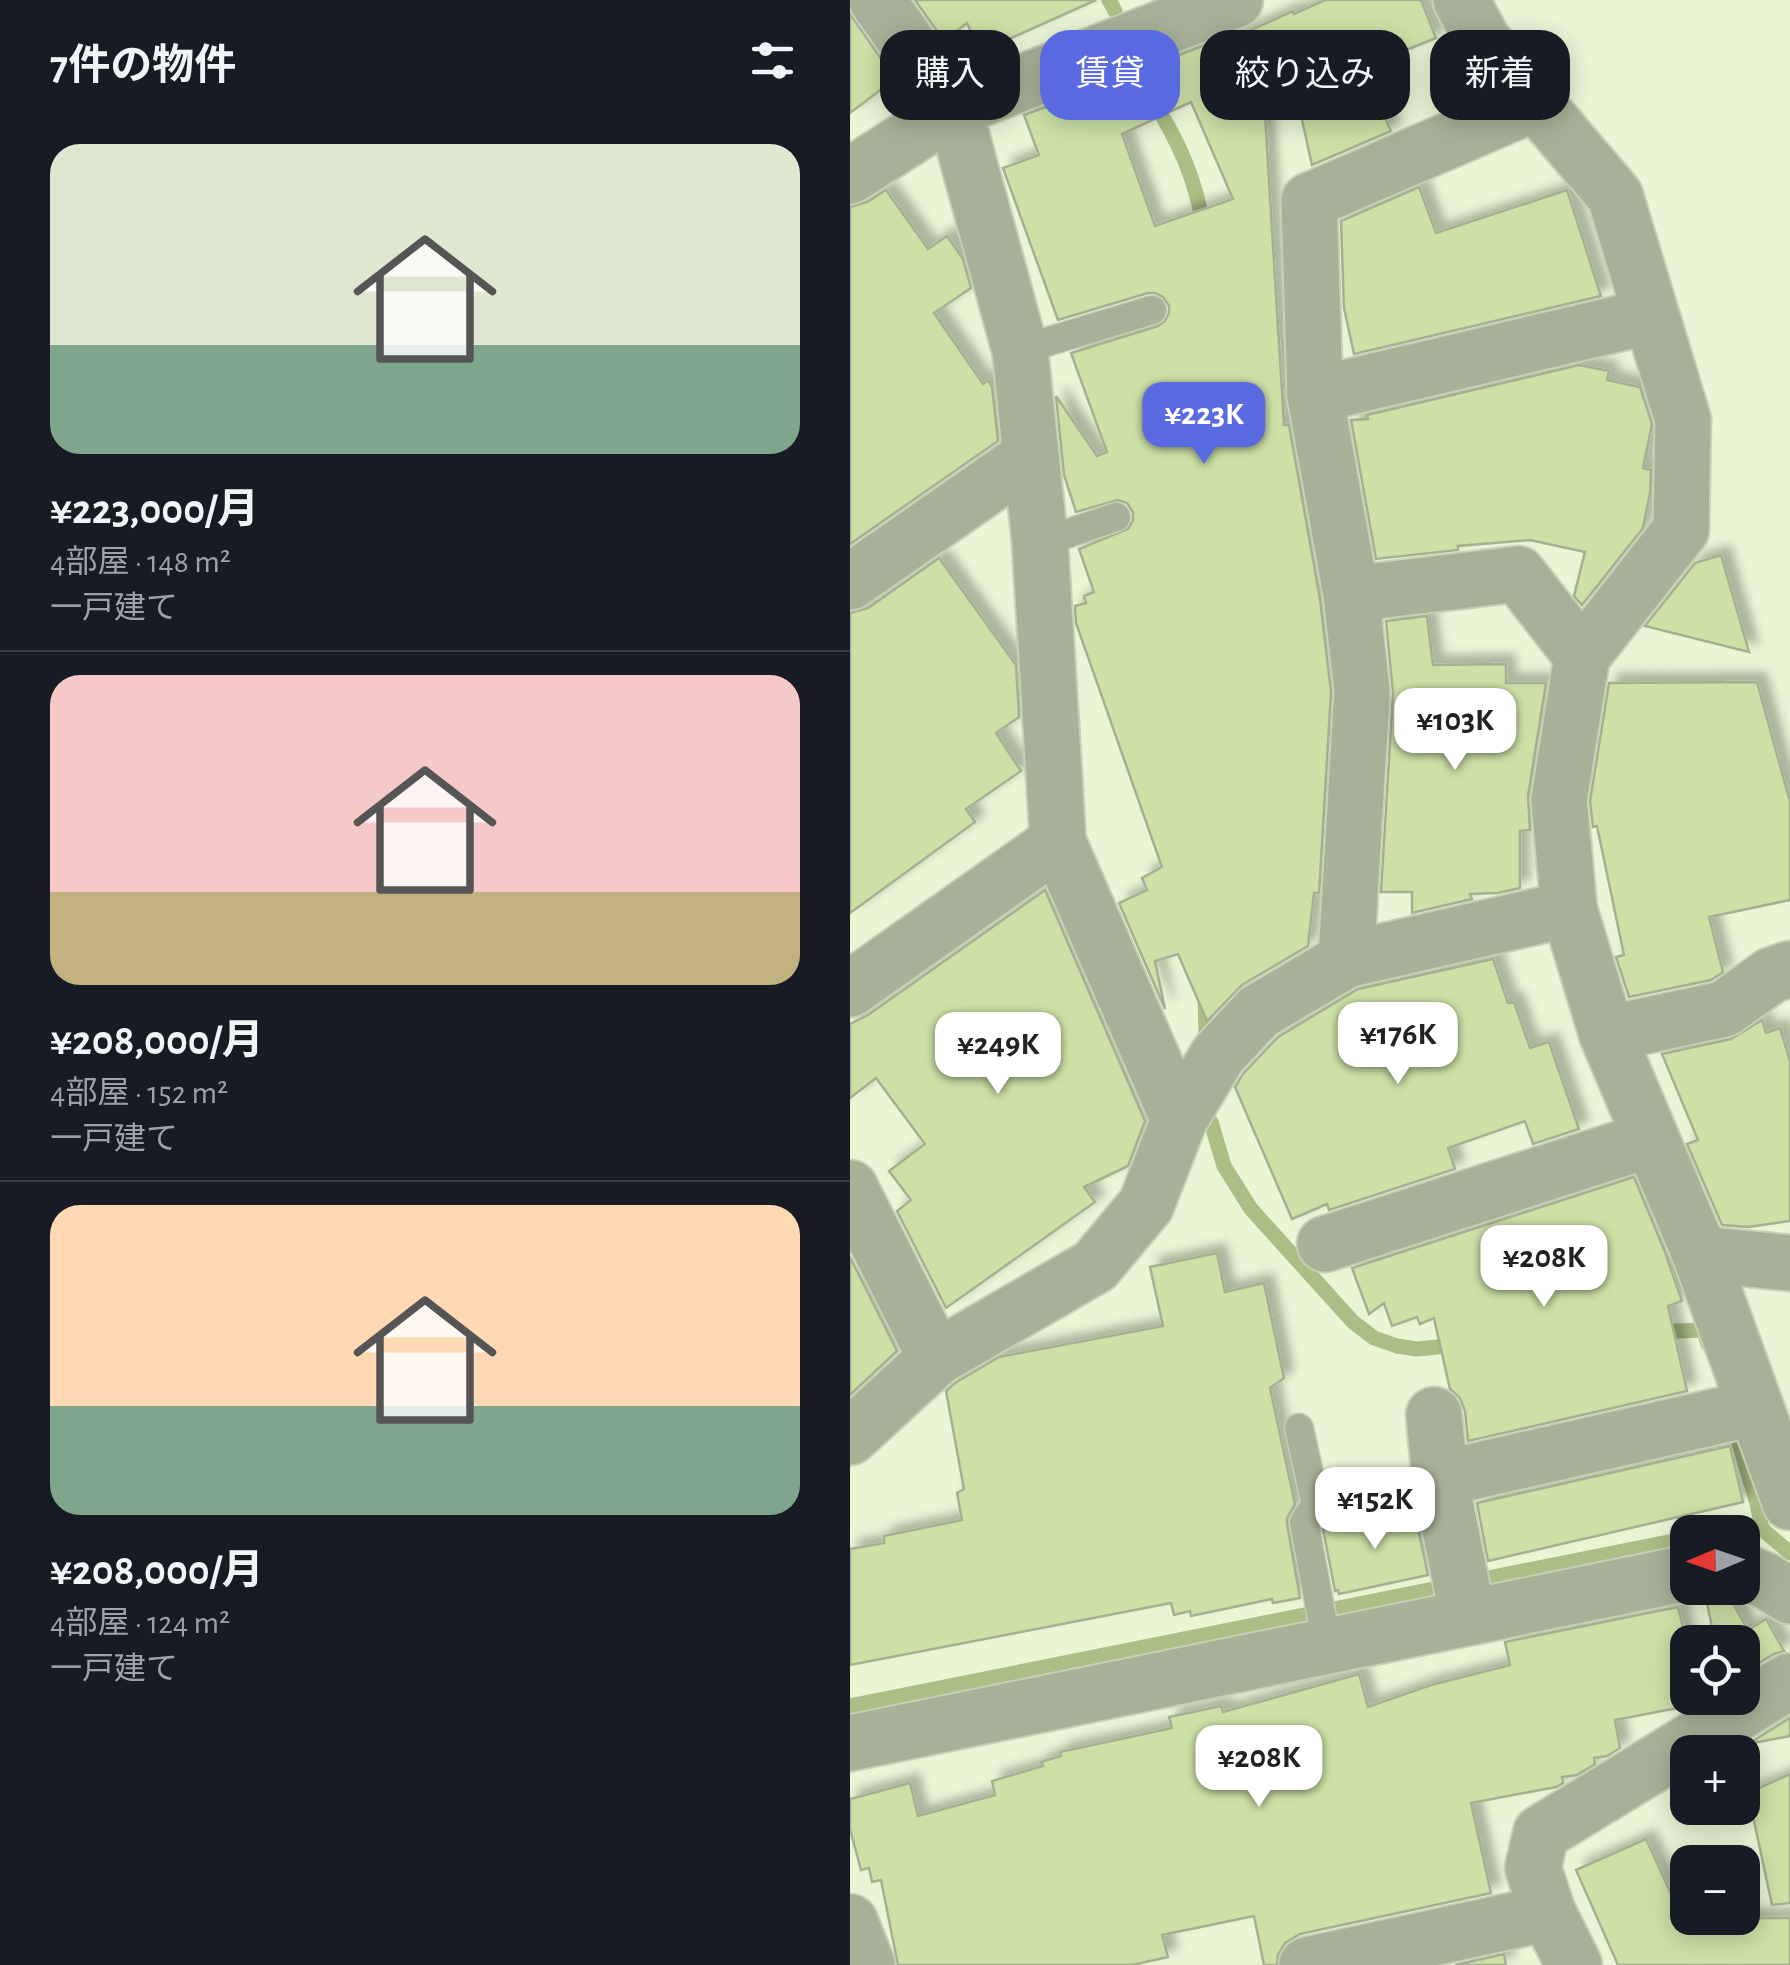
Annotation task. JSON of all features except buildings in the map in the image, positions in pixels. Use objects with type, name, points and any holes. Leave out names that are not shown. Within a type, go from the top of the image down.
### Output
[{"type":"street","points":[[877,0],[898,30]]},
{"type":"street","points":[[1020,83],[1235,0]]},
{"type":"street","points":[[1461,0],[1477,30]]},
{"type":"street","points":[[850,176],[937,120]]},
{"type":"street","points":[[957,120],[1020,350],[1040,544],[1058,842],[1178,1120]]},
{"type":"street","points":[[1346,960],[1362,691],[1351,594],[1316,395],[1308,202],[1496,120]]},
{"type":"street","points":[[1550,120],[1615,196],[1683,420],[1681,530],[1582,656],[1560,800],[1569,909],[1607,1034],[1700,1254],[1790,1502]]},
{"type":"street","points":[[1316,395],[1652,316]]},
{"type":"street","points":[[850,582],[1031,456]]},
{"type":"street","points":[[1351,594],[1518,574],[1582,656]]},
{"type":"street","points":[[850,989],[1058,842]]},
{"type":"street","points":[[850,1436],[936,1358],[1095,1266],[1146,1205],[1178,1120],[1218,1055],[1258,1012],[1346,960],[1569,909]]},
{"type":"street","points":[[1607,1034],[1724,1009],[1772,975],[1790,969]]},
{"type":"street","points":[[1325,1244],[1651,1139]]},
{"type":"street","points":[[850,1188],[936,1358]]},
{"type":"street","points":[[1700,1254],[1790,1263]]},
{"type":"street","points":[[1440,1479],[1754,1408]]},
{"type":"street","points":[[1434,1415],[1440,1479],[1463,1591]]},
{"type":"street","points":[[850,1743],[1325,1636],[1463,1591],[1670,1574]]},
{"type":"street","points":[[1760,1579],[1790,1596]]},
{"type":"street","points":[[1574,1965],[1548,1913],[1533,1868],[1540,1833],[1790,1680]]},
{"type":"street","points":[[1308,1965],[1548,1913]]},
{"type":"street","points":[[850,1922],[866,1965]]},
{"type":"lane","points":[[1020,350],[1152,310]]},
{"type":"lane","points":[[1040,544],[1116,518]]},
{"type":"lane","points":[[1299,1428],[1316,1505],[1304,1522],[1325,1636]]},
{"type":"waterway","points":[[1109,0],[1115,11]]},
{"type":"waterway","points":[[1164,120],[1185,162],[1204,230]]},
{"type":"waterway","points":[[1205,997],[1206,1035]]},
{"type":"waterway","points":[[1211,1122],[1224,1166],[1251,1209],[1353,1322],[1374,1338],[1397,1346],[1417,1349],[1458,1345]]},
{"type":"waterway","points":[[1655,1332],[1701,1330],[1708,1344]]},
{"type":"waterway","points":[[1739,1443],[1762,1529]]},
{"type":"waterway","points":[[1760,1529],[1790,1553]]},
{"type":"waterway","points":[[850,1706],[1670,1542]]}]
